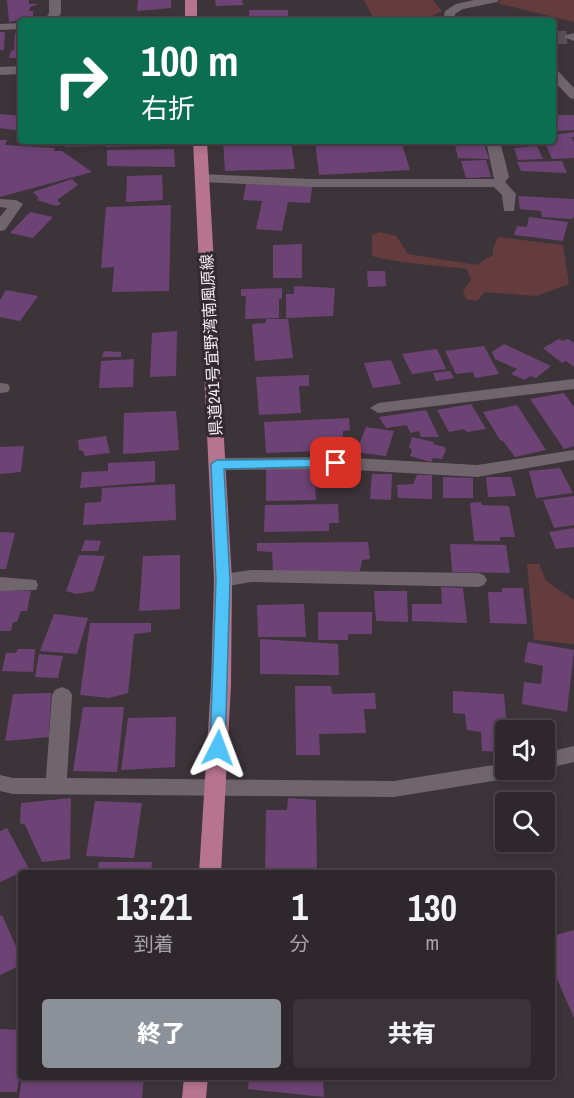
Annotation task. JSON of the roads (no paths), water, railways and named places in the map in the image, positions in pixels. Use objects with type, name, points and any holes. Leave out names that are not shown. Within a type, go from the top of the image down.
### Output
[{"type":"main road","points":[[191,0],[192,18]]},
{"type":"main road","name":"県道241号宜野湾南風原線","points":[[200,144],[223,580],[216,786],[210,870]]},
{"type":"main road","points":[[194,1098],[196,1080]]},
{"type":"street","points":[[52,18],[55,13],[55,0]]},
{"type":"street","points":[[448,0],[472,9]]},
{"type":"street","points":[[449,18],[449,14],[460,6],[493,0]]},
{"type":"street","points":[[0,27],[18,26]]},
{"type":"street","points":[[0,71],[18,70]]},
{"type":"street","points":[[556,76],[574,95]]},
{"type":"street","points":[[493,144],[502,177],[498,183]]},
{"type":"street","points":[[202,178],[310,183],[498,183],[509,194],[509,208]]},
{"type":"street","points":[[0,203],[16,204],[0,227]]},
{"type":"street","points":[[378,408],[574,384]]},
{"type":"street","points":[[217,464],[336,463],[477,471],[574,455]]},
{"type":"street","points":[[223,580],[251,576],[477,580]]},
{"type":"street","points":[[0,584],[28,585]]},
{"type":"street","points":[[56,786],[62,695]]},
{"type":"street","points":[[555,758],[574,754]]},
{"type":"street","points":[[4,787],[216,786],[394,789],[495,773]]},
{"type":"tunnel","points":[[556,38],[570,37]]}]
